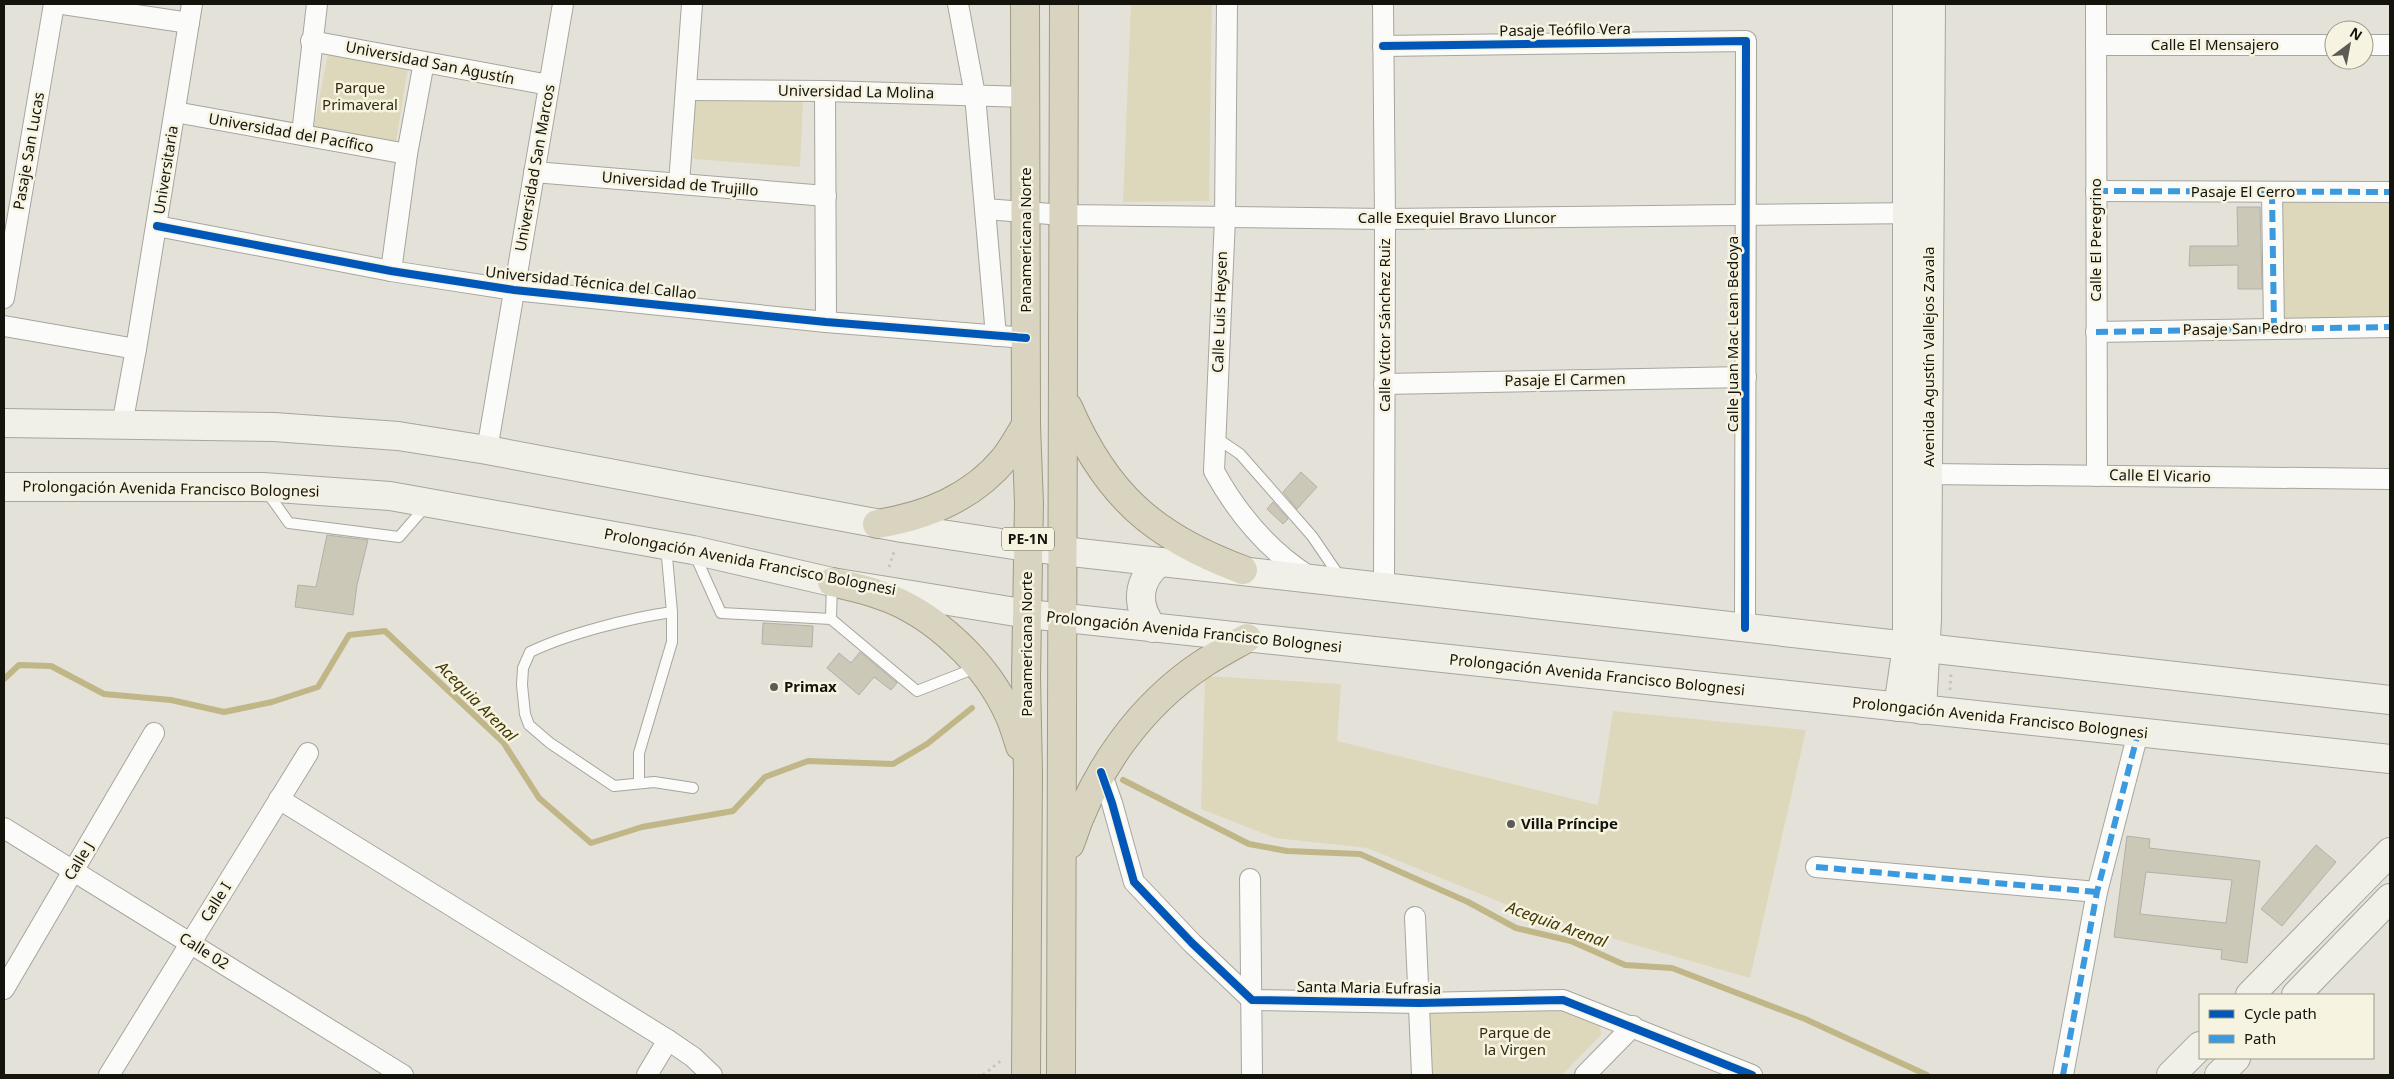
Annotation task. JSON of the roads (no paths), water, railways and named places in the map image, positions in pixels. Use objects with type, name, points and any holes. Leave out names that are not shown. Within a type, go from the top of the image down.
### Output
[{"type":"highway","name":"Panamericana Norte","points":[[1025,4],[1026,425],[1029,504],[1026,677],[1028,773],[1026,1075]]},
{"type":"highway","name":"PE-1N","points":[[1062,1075],[1065,400],[1064,4]]},
{"type":"highway","points":[[1065,400],[1082,438],[1095,460],[1105,475],[1133,507],[1166,534],[1203,555],[1243,570]]},
{"type":"highway","points":[[889,526],[944,506],[978,485],[1005,457],[1026,425]]},
{"type":"highway","points":[[832,582],[882,595],[918,613],[951,637],[979,666],[1010,717],[1028,773]]},
{"type":"highway","points":[[1064,864],[1079,817],[1101,772],[1130,731],[1164,694],[1203,663],[1247,638]]},
{"type":"main road","name":"Avenida Agustín Vallejos Zavala","points":[[1907,4],[1929,474],[1917,647],[1910,708]]},
{"type":"main road","name":"Avenida Agustín Vallejos Zavala","points":[[1917,647],[1918,213],[1931,4]]},
{"type":"main road","points":[[4,423],[274,427],[339,430],[398,436],[487,450],[889,526],[1027,547],[2390,700]]},
{"type":"main road","name":"Prolongación Avenida Francisco Bolognesi","points":[[4,487],[263,487],[334,491],[430,502],[693,550],[832,582],[883,588],[1028,614],[2390,759]]},
{"type":"main road","points":[[1152,628],[1142,609],[1141,588],[1151,569],[1160,562]]},
{"type":"main road","points":[[2251,994],[2390,852]]},
{"type":"main road","points":[[2297,994],[2390,898]]},
{"type":"main road","points":[[2171,1075],[2199,1047]]},
{"type":"main road","points":[[2219,1075],[2235,1059]]},
{"type":"street","name":"Pasaje San Lucas","points":[[4,298],[54,4]]},
{"type":"street","points":[[64,4],[191,14]]},
{"type":"street","points":[[302,134],[316,4]]},
{"type":"street","name":"Universidad San Marcos","points":[[487,450],[563,4]]},
{"type":"street","points":[[680,184],[692,4]]},
{"type":"street","points":[[958,4],[975,95],[996,336]]},
{"type":"street","name":"Calle Luis Heysen","points":[[1227,4],[1224,218],[1214,471],[1231,501],[1260,536],[1288,563],[1314,579]]},
{"type":"street","name":"Calle Víctor Sánchez Ruiz","points":[[1383,4],[1385,219],[1384,587]]},
{"type":"street","name":"Calle El Peregrino","points":[[2096,4],[2096,476]]},
{"type":"street","name":"Universitaria","points":[[122,425],[157,226],[191,14]]},
{"type":"street","name":"Universidad San Agustín","points":[[311,41],[550,85]]},
{"type":"street","name":"Pasaje Teófilo Vera","points":[[1383,46],[1746,42]]},
{"type":"street","name":"Calle Juan Mac Lean Bedoya","points":[[1745,628],[1746,42]]},
{"type":"street","name":"Calle El Mensajero","points":[[2096,45],[2324,45]]},
{"type":"street","points":[[2374,45],[2390,45]]},
{"type":"street","points":[[391,271],[407,154],[424,62]]},
{"type":"street","name":"Universidad La Molina","points":[[687,90],[825,91],[1026,97]]},
{"type":"street","points":[[825,91],[826,322]]},
{"type":"street","name":"Universidad del Pacífico","points":[[175,112],[407,154]]},
{"type":"street","name":"Universidad de Trujillo","points":[[534,172],[826,196]]},
{"type":"street","name":"Pasaje El Cerro","points":[[2096,191],[2390,192]]},
{"type":"street","points":[[2272,192],[2274,328]]},
{"type":"street","name":"Calle Exequiel Bravo Lluncor","points":[[985,208],[1064,215],[1385,219],[1918,213]]},
{"type":"street","name":"Universidad Técnica del Callao","points":[[157,226],[391,271],[514,290],[826,322],[1026,338]]},
{"type":"street","points":[[4,326],[136,349]]},
{"type":"street","name":"Pasaje San Pedro","points":[[2096,332],[2390,327]]},
{"type":"street","name":"Pasaje El Carmen","points":[[1384,384],[1746,377]]},
{"type":"street","name":"Calle El Vicario","points":[[1929,474],[2390,479]]},
{"type":"street","name":"Calle J","points":[[4,987],[154,733]]},
{"type":"street","points":[[2063,1075],[2097,892],[2138,733]]},
{"type":"street","name":"Calle I","points":[[109,1075],[308,753]]},
{"type":"street","points":[[1101,772],[1112,803],[1134,882],[1192,943],[1252,1000]]},
{"type":"street","points":[[279,799],[668,1040],[693,1056],[712,1075]]},
{"type":"street","name":"Calle 02","points":[[4,828],[404,1075]]},
{"type":"street","points":[[1816,868],[2097,892]]},
{"type":"street","points":[[1250,879],[1252,1075]]},
{"type":"street","points":[[1415,917],[1422,1075]]},
{"type":"street","name":"Santa Maria Eufrasia","points":[[1252,1000],[1419,1003],[1563,1000],[1633,1026],[1752,1075]]},
{"type":"street","points":[[1585,1075],[1633,1026]]},
{"type":"street","points":[[647,1075],[668,1040]]},
{"type":"lane","points":[[1215,437],[1240,454],[1312,536],[1343,582]]},
{"type":"lane","points":[[263,487],[289,523],[399,537],[430,502]]},
{"type":"lane","points":[[639,782],[639,753],[672,642],[672,612],[666,545]]},
{"type":"lane","points":[[693,550],[721,613],[831,619],[918,691],[979,666]]},
{"type":"lane","points":[[831,619],[832,582]]},
{"type":"lane","points":[[672,612],[652,615],[549,643],[530,652],[523,668],[522,700],[529,725],[550,743],[614,786],[631,786],[639,782],[692,788]]},
{"type":"waterway","name":"Acequia Arenal","points":[[4,679],[19,665],[51,666],[104,694],[171,700],[224,712],[272,702],[318,687],[349,635],[385,631],[503,742],[539,798],[591,843],[642,827],[733,811],[765,777],[808,761],[893,764],[927,744],[972,708]]},
{"type":"waterway","name":"Acequia Arenal","points":[[1123,780],[1249,844],[1287,851],[1360,854],[1468,902],[1516,928],[1571,941],[1625,965],[1672,968],[1805,1019],[1927,1075]]},
{"type":"place","name":"Primax","points":[[774,687]]},
{"type":"place","name":"Villa Príncipe","points":[[1511,824]]},
{"type":"park label","name":"Parque Primaveral","points":[[360,96]]},
{"type":"park label","name":"Parque de la Virgen","points":[[1515,1042]]}]
